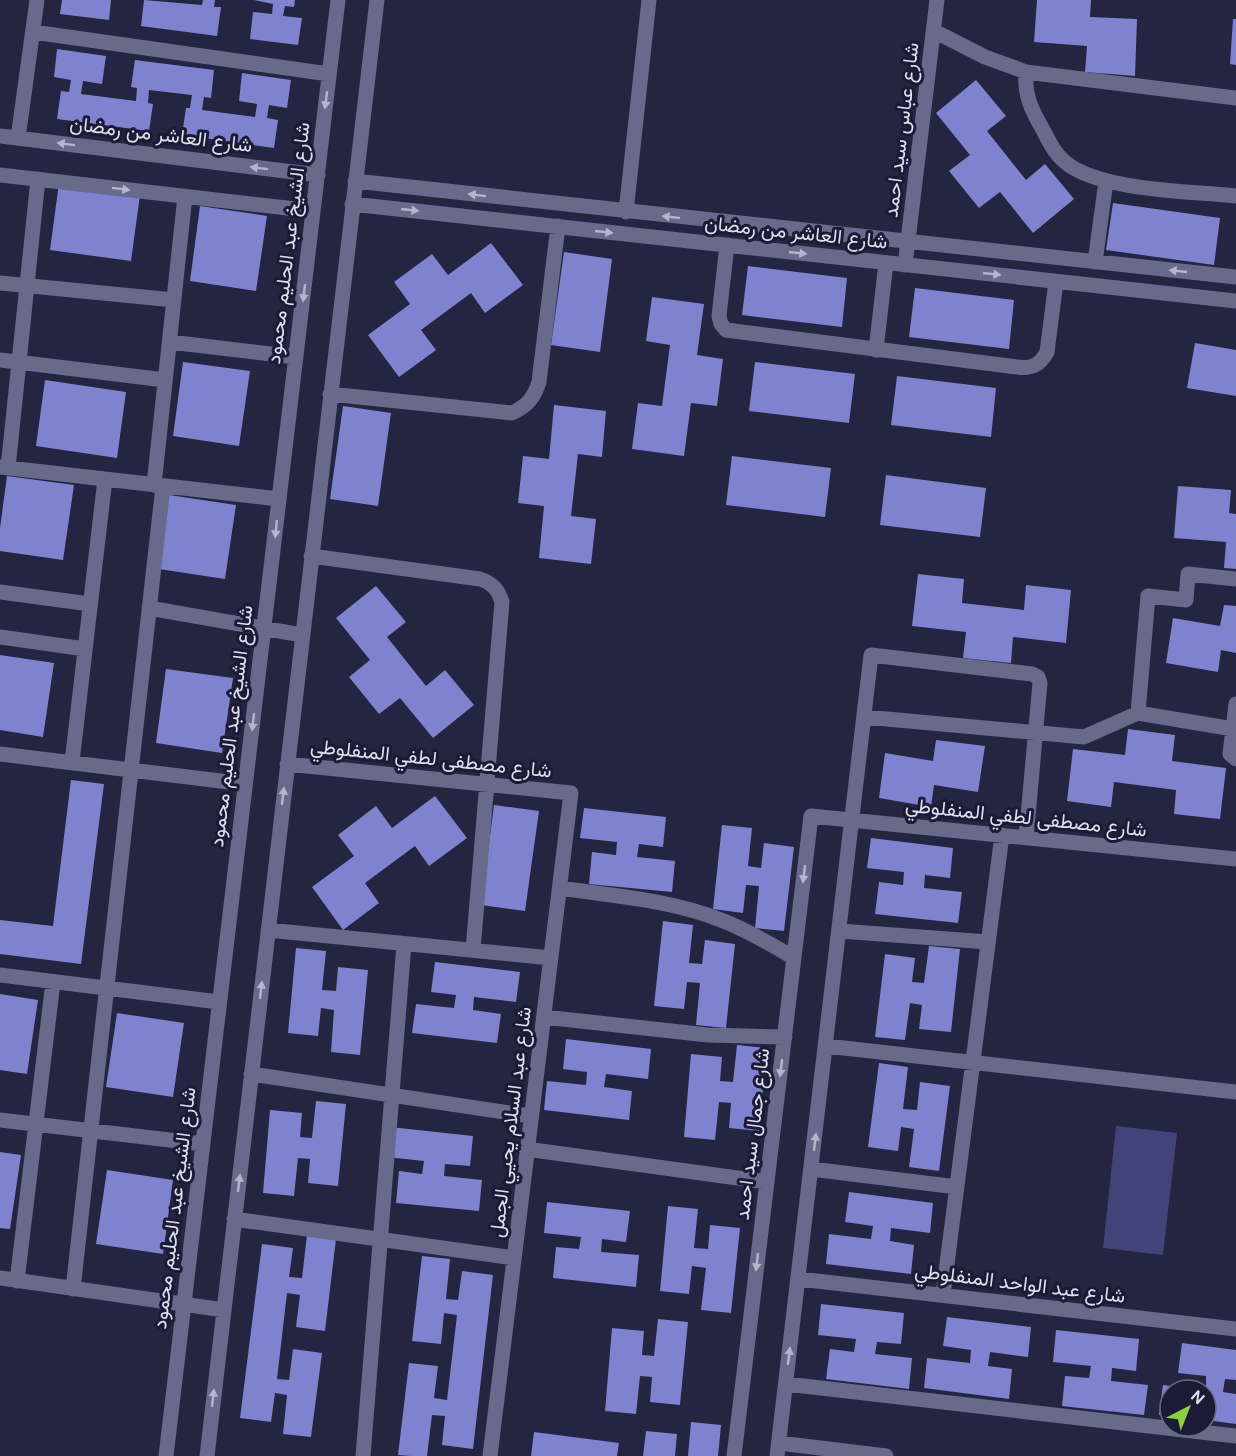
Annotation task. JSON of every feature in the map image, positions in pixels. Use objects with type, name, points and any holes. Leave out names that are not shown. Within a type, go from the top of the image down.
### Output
[{"type":"street","points":[[18,138],[37,0]]},
{"type":"street","name":"شارع الشيخ عبد الحليم محمود","points":[[166,1456],[338,0]]},
{"type":"street","points":[[207,1456],[377,0]]},
{"type":"street","points":[[626,212],[649,0]]},
{"type":"street","name":"شارع عباس سيد احمد","points":[[905,265],[937,0]]},
{"type":"street","points":[[934,31],[984,57],[1026,72],[1236,98]]},
{"type":"street","points":[[33,32],[329,74]]},
{"type":"street","points":[[1026,72],[1025,89],[1030,106],[1055,152],[1078,171],[1106,181],[1236,196]]},
{"type":"street","name":"شارع العاشر من رمضان","points":[[0,136],[318,175]]},
{"type":"street","points":[[0,175],[313,212]]},
{"type":"street","points":[[38,179],[19,362],[4,468],[279,499]]},
{"type":"street","name":"شارع العاشر من رمضان","points":[[355,181],[1236,277]]},
{"type":"street","points":[[1095,262],[1106,181]]},
{"type":"street","points":[[73,1289],[149,608],[165,380],[185,196]]},
{"type":"street","name":"شارع العاشر من رمضان","points":[[352,204],[1236,301]]},
{"type":"street","points":[[330,394],[512,413],[522,408],[530,401],[539,382],[558,226]]},
{"type":"street","points":[[727,245],[719,316],[726,330],[1017,368],[1034,367],[1042,361],[1047,352],[1056,282]]},
{"type":"street","points":[[876,350],[886,263]]},
{"type":"street","points":[[0,283],[174,300]]},
{"type":"street","points":[[170,342],[296,357]]},
{"type":"street","points":[[0,360],[165,380]]},
{"type":"street","points":[[72,762],[105,479]]},
{"type":"street","points":[[311,556],[480,579],[495,587],[502,602],[472,950]]},
{"type":"street","points":[[1138,713],[1148,596],[1186,600],[1188,574],[1236,579]]},
{"type":"street","points":[[0,592],[90,604]]},
{"type":"street","points":[[149,608],[302,635]]},
{"type":"street","points":[[0,637],[85,649]]},
{"type":"street","points":[[886,1456],[778,1450],[871,655],[1032,674],[1038,677],[1040,683],[1026,838]]},
{"type":"street","points":[[1236,704],[1230,754],[1236,759]]},
{"type":"street","points":[[865,717],[1084,737],[1138,713],[1233,729]]},
{"type":"street","points":[[0,754],[245,784]]},
{"type":"street","name":"شارع مصطفى لطفي المنفلوطي","points":[[287,764],[571,793]]},
{"type":"street","name":"شارع عبد السلام يحيي الجمل","points":[[490,1456],[571,793]]},
{"type":"street","name":"شارع مصطفى لطفي المنفلوطي","points":[[812,816],[1236,858]]},
{"type":"street","name":"شارع جمال سيد احمد","points":[[734,1456],[812,816]]},
{"type":"street","points":[[943,1295],[1002,835]]},
{"type":"street","points":[[560,888],[689,910],[720,920],[760,938],[794,958]]},
{"type":"street","points":[[268,930],[551,958]]},
{"type":"street","points":[[840,931],[988,942]]},
{"type":"street","points":[[363,1456],[404,944]]},
{"type":"street","points":[[0,975],[219,1002]]},
{"type":"street","points":[[17,1281],[53,982]]},
{"type":"street","points":[[544,1017],[708,1035],[785,1037]]},
{"type":"street","points":[[826,1046],[1236,1092]]},
{"type":"street","points":[[251,1074],[530,1116]]},
{"type":"street","points":[[0,1120],[203,1144]]},
{"type":"street","points":[[526,1149],[767,1182]]},
{"type":"street","points":[[812,1169],[957,1187]]},
{"type":"street","points":[[234,1219],[514,1258]]},
{"type":"street","points":[[0,1278],[224,1310]]},
{"type":"street","name":"شارع عبد الواحد المنفلوطي","points":[[798,1279],[1236,1329]]},
{"type":"street","points":[[786,1384],[1236,1436]]},
{"type":"shaded area","points":[[1116,1126],[1177,1133],[1163,1255],[1103,1248]]},
{"type":"building","points":[[62,0],[111,0],[109,20],[60,14]]},
{"type":"building","points":[[144,0],[202,5],[203,0],[215,0],[214,7],[221,7],[217,36],[141,26]]},
{"type":"building","points":[[254,0],[295,0],[294,7],[285,6],[283,16],[302,18],[298,45],[250,39],[253,12],[272,14],[273,4]]},
{"type":"building","points":[[1037,0],[1091,0],[1090,17],[1137,19],[1135,76],[1085,72],[1087,46],[1034,42]]},
{"type":"building","points":[[1233,19],[1236,19],[1236,65],[1230,64]]},
{"type":"building","points":[[57,49],[106,56],[102,84],[83,81],[81,94],[136,101],[137,88],[131,87],[135,60],[214,70],[211,98],[204,97],[202,110],[255,117],[257,104],[239,101],[242,73],[291,80],[287,108],[269,105],[267,118],[278,120],[274,148],[182,135],[186,108],[190,108],[192,95],[149,90],[148,103],[153,104],[149,131],[57,119],[61,91],[69,92],[71,80],[54,77]]},
{"type":"building","points":[[976,80],[1006,116],[987,131],[1026,180],[1045,164],[1074,199],[1033,233],[1000,192],[979,208],[949,171],[970,155],[936,113]]},
{"type":"building","points":[[59,183],[140,195],[131,261],[50,250]]},
{"type":"building","points":[[1113,203],[1220,218],[1214,265],[1106,250]]},
{"type":"building","points":[[200,206],[267,216],[256,291],[190,281]]},
{"type":"building","points":[[491,243],[523,285],[485,313],[471,293],[421,330],[436,350],[399,377],[368,335],[410,304],[394,282],[432,254],[448,275]]},
{"type":"building","points":[[564,252],[612,259],[600,352],[551,345]]},
{"type":"building","points":[[748,266],[847,278],[842,327],[742,315]]},
{"type":"building","points":[[915,288],[1014,300],[1009,349],[909,337]]},
{"type":"building","points":[[652,297],[704,304],[697,355],[723,359],[717,406],[691,403],[684,456],[632,449],[638,403],[662,406],[670,345],[646,341]]},
{"type":"building","points":[[1195,343],[1236,350],[1236,396],[1187,388]]},
{"type":"building","points":[[183,362],[250,371],[239,446],[173,436]]},
{"type":"building","points":[[755,362],[855,374],[849,423],[749,411]]},
{"type":"building","points":[[897,376],[996,388],[991,437],[891,425]]},
{"type":"building","points":[[45,380],[126,392],[117,458],[36,446]]},
{"type":"building","points":[[554,405],[606,411],[602,457],[578,454],[571,516],[596,519],[591,564],[539,558],[544,506],[518,503],[523,456],[549,459]]},
{"type":"building","points":[[343,406],[391,413],[378,506],[330,499]]},
{"type":"building","points":[[732,456],[831,468],[825,517],[726,505]]},
{"type":"building","points":[[886,475],[986,488],[980,537],[880,525]]},
{"type":"building","points":[[7,476],[74,485],[63,560],[0,551],[0,528]]},
{"type":"building","points":[[1178,486],[1231,490],[1229,513],[1236,514],[1236,569],[1224,568],[1226,542],[1174,538]]},
{"type":"building","points":[[169,495],[236,505],[225,579],[159,569]]},
{"type":"building","points":[[918,574],[964,579],[962,603],[1024,610],[1026,585],[1071,590],[1066,643],[1013,637],[1011,663],[963,658],[966,632],[912,626]]},
{"type":"building","points":[[376,586],[406,622],[387,637],[426,686],[445,670],[474,705],[433,738],[400,698],[379,714],[349,677],[370,660],[336,618]]},
{"type":"building","points":[[1224,605],[1236,606],[1236,653],[1221,650],[1218,672],[1166,663],[1173,618],[1220,626]]},
{"type":"building","points":[[0,655],[54,663],[43,737],[0,730]]},
{"type":"building","points":[[166,669],[233,678],[222,753],[156,743]]},
{"type":"building","points":[[1128,729],[1175,735],[1172,761],[1226,768],[1220,819],[1174,814],[1176,790],[1114,782],[1111,807],[1067,801],[1073,749],[1125,755]]},
{"type":"building","points":[[936,740],[985,746],[978,792],[934,785],[931,807],[879,798],[885,753],[933,761]]},
{"type":"building","points":[[71,780],[104,784],[81,964],[0,954],[0,920],[53,926]]},
{"type":"building","points":[[435,796],[467,838],[429,866],[415,846],[365,883],[379,903],[343,930],[312,887],[354,856],[338,835],[376,806],[392,828]]},
{"type":"building","points":[[494,805],[539,811],[525,911],[481,905]]},
{"type":"building","points":[[584,808],[666,817],[663,847],[639,844],[637,857],[675,861],[672,892],[589,884],[592,852],[616,855],[617,842],[580,838]]},
{"type":"building","points":[[722,825],[752,828],[748,866],[761,868],[764,843],[794,847],[784,931],[755,928],[759,886],[746,885],[743,913],[713,909]]},
{"type":"building","points":[[871,838],[953,848],[950,878],[925,875],[924,888],[962,892],[958,923],[875,914],[879,882],[903,885],[904,872],[867,868]]},
{"type":"building","points":[[663,921],[693,925],[689,963],[702,964],[705,940],[735,944],[726,1028],[696,1025],[700,983],[687,982],[684,1009],[654,1006]]},
{"type":"building","points":[[929,946],[960,949],[951,1032],[919,1029],[922,1005],[910,1003],[905,1040],[875,1037],[885,954],[915,958],[912,982],[924,983]]},
{"type":"building","points":[[296,948],[326,951],[322,990],[336,991],[338,967],[368,970],[360,1055],[331,1052],[334,1010],[321,1008],[318,1036],[288,1033]]},
{"type":"building","points":[[435,962],[520,972],[516,1002],[474,997],[473,1010],[501,1014],[497,1043],[412,1033],[416,1004],[454,1008],[456,995],[431,992]]},
{"type":"building","points":[[0,994],[38,1000],[27,1074],[0,1070]]},
{"type":"building","points":[[117,1013],[184,1023],[173,1097],[106,1087]]},
{"type":"building","points":[[566,1039],[651,1049],[648,1079],[606,1074],[604,1087],[632,1091],[629,1120],[544,1110],[547,1081],[586,1085],[587,1072],[563,1069]]},
{"type":"building","points":[[737,1045],[767,1048],[759,1131],[729,1128],[731,1103],[719,1102],[715,1140],[684,1137],[691,1054],[722,1057],[720,1081],[733,1082]]},
{"type":"building","points":[[879,1063],[908,1067],[903,1109],[917,1110],[920,1082],[950,1086],[939,1171],[909,1167],[914,1129],[901,1127],[898,1151],[868,1147]]},
{"type":"building","points":[[316,1101],[346,1104],[338,1186],[308,1183],[310,1159],[298,1158],[294,1196],[263,1193],[270,1110],[302,1113],[300,1137],[312,1138]]},
{"type":"building","points":[[390,1127],[473,1136],[470,1166],[445,1164],[444,1176],[482,1180],[479,1211],[396,1203],[399,1171],[422,1174],[424,1161],[387,1157]]},
{"type":"building","points":[[0,1152],[21,1155],[10,1229],[0,1228]]},
{"type":"building","points":[[107,1170],[173,1180],[163,1254],[96,1244]]},
{"type":"building","points":[[849,1192],[933,1203],[930,1233],[891,1228],[890,1241],[914,1245],[911,1274],[826,1264],[829,1234],[871,1239],[873,1226],[845,1222]]},
{"type":"building","points":[[547,1202],[630,1211],[626,1242],[602,1239],[601,1252],[639,1255],[636,1287],[553,1278],[556,1247],[579,1249],[581,1237],[544,1233]]},
{"type":"building","points":[[668,1206],[698,1209],[694,1248],[708,1249],[710,1225],[740,1228],[731,1313],[701,1310],[706,1268],[692,1266],[689,1294],[660,1291]]},
{"type":"building","points":[[307,1235],[336,1239],[325,1331],[296,1327],[300,1295],[287,1293],[277,1379],[289,1380],[293,1349],[322,1353],[311,1437],[283,1434],[287,1395],[275,1393],[271,1422],[240,1418],[262,1244],[293,1248],[289,1277],[302,1278]]},
{"type":"building","points":[[422,1256],[450,1259],[446,1299],[458,1300],[462,1271],[493,1275],[473,1449],[442,1445],[445,1416],[432,1415],[427,1456],[398,1455],[409,1363],[438,1366],[434,1398],[447,1400],[457,1315],[444,1313],[441,1344],[412,1341]]},
{"type":"building","points":[[821,1304],[904,1313],[901,1344],[877,1342],[875,1354],[912,1358],[909,1389],[826,1379],[830,1349],[854,1352],[856,1339],[818,1335]]},
{"type":"building","points":[[947,1317],[1031,1327],[1028,1357],[990,1352],[988,1366],[1012,1369],[1009,1399],[924,1388],[927,1358],[970,1363],[971,1350],[943,1346]]},
{"type":"building","points":[[658,1319],[688,1322],[680,1405],[650,1402],[652,1377],[640,1376],[636,1414],[605,1411],[612,1328],[644,1331],[642,1355],[654,1356]]},
{"type":"building","points":[[1056,1330],[1139,1339],[1136,1371],[1112,1368],[1111,1381],[1148,1385],[1144,1415],[1062,1406],[1065,1376],[1089,1378],[1091,1366],[1053,1362]]},
{"type":"building","points":[[1182,1343],[1236,1350],[1236,1380],[1225,1379],[1223,1392],[1236,1394],[1236,1424],[1218,1422],[1218,1378],[1178,1373]]},
{"type":"building","points":[[691,1422],[721,1425],[718,1456],[688,1456]]},
{"type":"building","points":[[646,1431],[677,1434],[675,1456],[643,1456]]},
{"type":"building","points":[[534,1432],[619,1443],[617,1456],[531,1456]]}]
